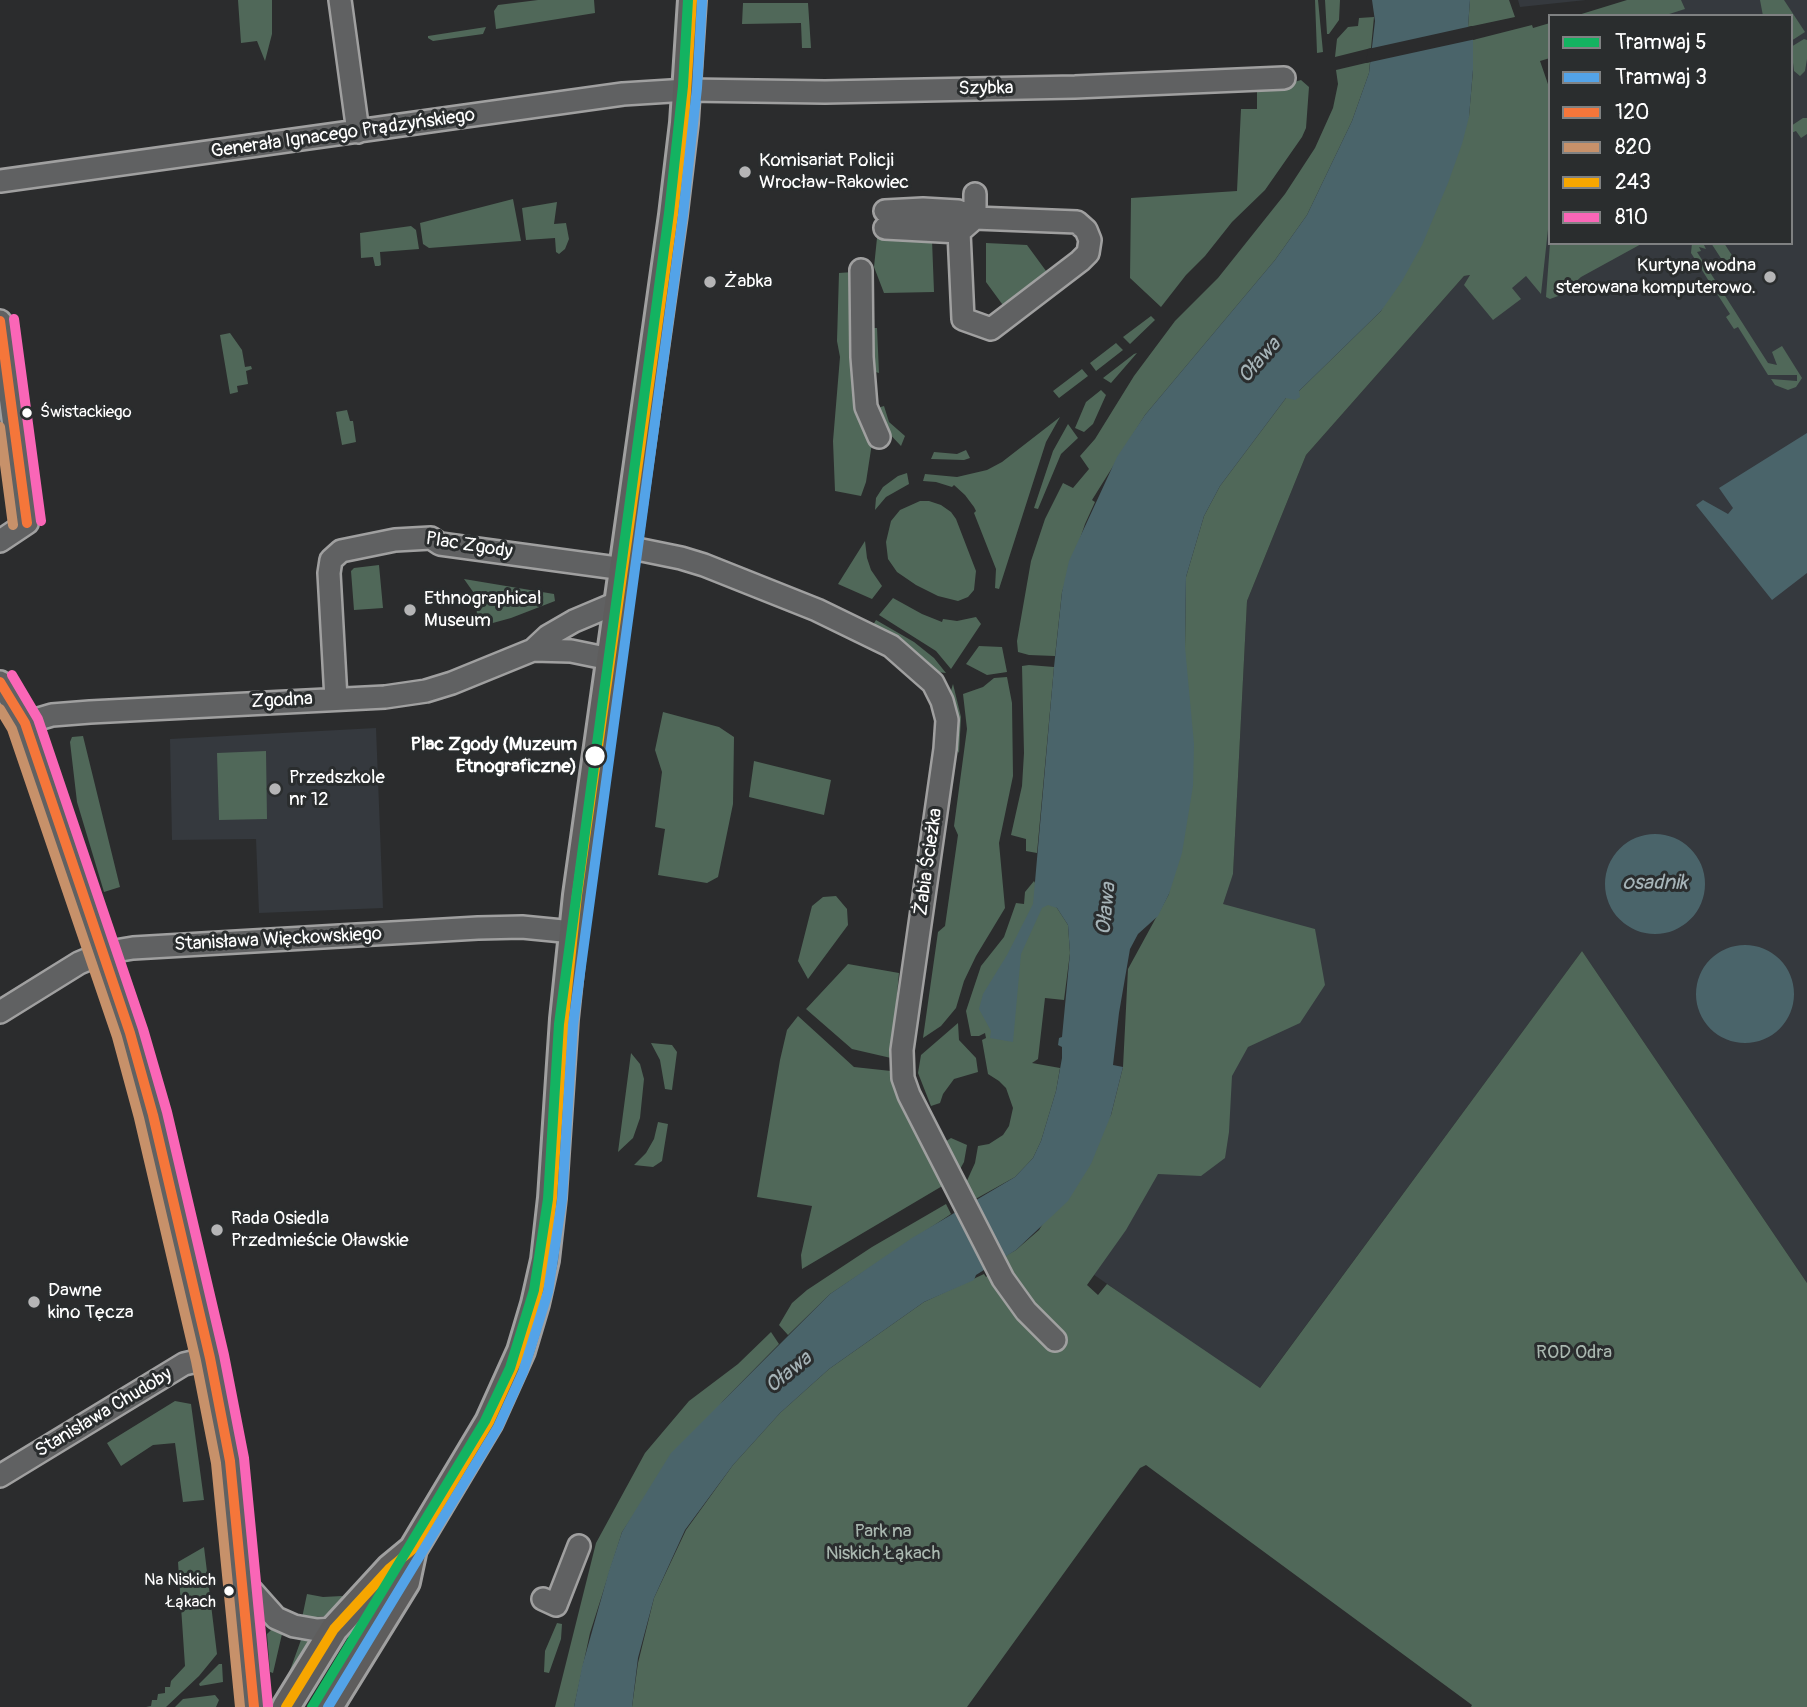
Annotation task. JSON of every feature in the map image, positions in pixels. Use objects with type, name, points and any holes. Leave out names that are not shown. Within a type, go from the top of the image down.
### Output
[{"type":"main road","points":[[329,1707],[406,1582],[413,1549],[489,1422],[521,1351],[545,1260],[573,932],[665,274],[687,90],[692,0]]},
{"type":"main road","points":[[286,1707],[334,1629],[390,1568],[413,1549]]},
{"type":"street","points":[[340,0],[358,132]]},
{"type":"street","name":"Szybka","points":[[687,90],[825,92],[1152,85],[1284,78]]},
{"type":"street","name":"Generała Ignacego Prądzyńskiego","points":[[0,181],[623,94],[687,90]]},
{"type":"street","points":[[886,219],[967,225],[1077,222],[1086,230],[1090,240],[1088,253],[991,329],[962,319],[967,225],[975,194]]},
{"type":"street","points":[[861,271],[862,357],[866,407],[879,437]]},
{"type":"street","points":[[0,321],[27,523],[0,541]]},
{"type":"street","name":"Plac Zgody","points":[[335,699],[329,573],[331,560],[341,551],[395,540],[431,538],[440,544],[625,558]]},
{"type":"street","name":"Żabia Ścieżka","points":[[625,558],[681,558],[745,579],[891,646],[933,683],[947,720],[945,749],[901,1060],[909,1095],[1003,1279],[1026,1311],[1055,1340]]},
{"type":"street","name":"Zgodna","points":[[25,723],[52,715],[385,696],[426,691],[533,650],[548,636],[619,602]]},
{"type":"street","name":"Zgodna","points":[[533,650],[571,651],[610,659]]},
{"type":"street","points":[[0,682],[25,723],[103,953],[153,1115],[210,1358],[230,1461],[254,1707]]},
{"type":"street","name":"Stanisława Więckowskiego","points":[[0,1012],[74,965],[103,953],[165,946],[478,928],[522,927],[573,932]]},
{"type":"street","name":"Stanisława Chudoby","points":[[0,1476],[184,1364],[210,1358]]},
{"type":"street","points":[[543,1599],[556,1605],[579,1546]]},
{"type":"street","points":[[243,1581],[276,1618],[294,1626],[317,1630],[334,1629]]},
{"type":"shaded area","points":[[1518,0],[1586,0],[1520,7]]},
{"type":"shaded area","points":[[1631,0],[1807,0],[1807,1283],[1582,951],[1259,1389],[1074,1261],[1233,874],[1247,601],[1306,455],[1464,276],[1507,269],[1548,184],[1548,245],[1793,245],[1793,14],[1589,14]]},
{"type":"shaded area","name":"Przedszkole nr 12","points":[[376,728],[383,908],[259,913],[256,839],[172,840],[170,739]]},
{"type":"green space","points":[[238,0],[272,0],[272,34],[265,61],[257,41],[241,43]]},
{"type":"green space","points":[[538,0],[594,0],[595,13],[496,29],[494,11],[498,5]]},
{"type":"green space","points":[[1315,0],[1318,0],[1323,52],[1317,53]]},
{"type":"green space","points":[[1325,0],[1340,0],[1339,20],[1329,34],[1327,34]]},
{"type":"green space","points":[[1470,0],[1509,0],[1515,17],[1468,27]]},
{"type":"green space","points":[[1627,0],[1681,0],[1685,9],[1669,14],[1582,14]]},
{"type":"green space","points":[[1760,0],[1784,0],[1805,32],[1793,40],[1793,14],[1763,14]]},
{"type":"green space","points":[[743,3],[808,3],[811,48],[802,48],[801,23],[742,24]]},
{"type":"green space","points":[[1374,17],[1371,48],[1335,57],[1337,39],[1348,27],[1358,26],[1359,18]]},
{"type":"green space","points":[[1548,24],[1548,59],[1540,61],[1548,84],[1548,229],[1541,294],[1526,276],[1512,288],[1521,299],[1493,320],[1464,285],[1470,275],[1464,276],[1306,455],[1247,601],[1233,874],[1223,904],[1315,929],[1325,985],[1300,1023],[1248,1047],[1232,1076],[1225,1158],[1201,1176],[1158,1174],[1126,1230],[1087,1285],[1098,1295],[1107,1284],[1260,1388],[1582,951],[1807,1283],[1807,1707],[1471,1707],[1472,1705],[1146,1465],[1140,1468],[967,1707],[632,1707],[638,1663],[654,1598],[686,1530],[733,1465],[780,1413],[829,1369],[924,1302],[984,1274],[986,1277],[988,1275],[993,1284],[996,1283],[1002,1258],[1039,1230],[1111,1115],[1123,1067],[1128,969],[1169,894],[1185,647],[1186,577],[1204,516],[1220,486],[1286,398],[1299,391],[1381,311],[1469,116],[1473,40],[1532,25],[1533,28]]},
{"type":"green space","points":[[486,27],[483,34],[433,41],[428,38],[428,36]]},
{"type":"green space","points":[[1807,40],[1805,71],[1800,76],[1794,71],[1793,46]]},
{"type":"green space","points":[[1370,62],[1369,73],[1352,121],[1307,215],[1275,260],[1145,415],[1092,500],[1095,502],[1062,592],[1055,656],[1018,652],[1017,641],[1031,561],[1045,519],[1063,483],[1073,488],[1089,469],[1080,456],[1095,439],[1134,376],[1175,321],[1218,278],[1285,194],[1315,148],[1333,108],[1338,84],[1336,70]]},
{"type":"green space","points":[[1301,80],[1309,87],[1306,128],[1302,137],[1265,190],[1232,222],[1161,307],[1130,278],[1131,198],[1237,191],[1241,109],[1257,109],[1257,87],[1281,86]]},
{"type":"green space","points":[[1807,118],[1807,134],[1801,138],[1796,131],[1793,132],[1793,125]]},
{"type":"green space","points":[[513,199],[521,241],[429,248],[423,244],[420,223]]},
{"type":"green space","points":[[557,202],[554,224],[566,223],[569,239],[565,249],[559,254],[556,252],[555,238],[526,240],[522,208]]},
{"type":"green space","points":[[411,226],[416,230],[419,249],[380,252],[379,266],[375,266],[373,257],[361,258],[360,233]]},
{"type":"green space","points":[[877,238],[932,240],[934,292],[884,293],[874,267]]},
{"type":"green space","points":[[986,243],[1027,245],[1049,275],[1005,308],[986,282]]},
{"type":"green space","points":[[1550,245],[1639,245],[1581,277],[1561,295],[1550,299],[1546,297]]},
{"type":"green space","points":[[1692,245],[1704,245],[1706,249],[1699,247],[1701,251],[1697,252],[1768,363],[1777,365],[1772,352],[1782,346],[1802,378],[1796,387],[1788,390],[1775,385],[1771,379],[1797,381],[1797,375],[1768,375],[1738,327],[1734,329],[1726,317],[1730,314],[1691,253]]},
{"type":"green space","points":[[1712,245],[1725,245],[1735,260],[1726,266]]},
{"type":"green space","points":[[853,272],[853,397],[872,443],[861,496],[835,491],[833,441],[840,357],[837,341],[839,273]]},
{"type":"green space","points":[[1151,316],[1155,320],[1130,344],[1123,337]]},
{"type":"green space","points":[[873,328],[877,328],[879,373],[869,370],[869,330],[873,331]]},
{"type":"green space","points":[[230,333],[242,350],[245,367],[251,366],[252,369],[246,371],[248,384],[237,386],[238,392],[230,394],[220,335]]},
{"type":"green space","points":[[1116,343],[1123,350],[1096,371],[1090,363]]},
{"type":"green space","points":[[1137,353],[1111,383],[1103,378],[1134,354]]},
{"type":"green space","points":[[1082,369],[1088,376],[1059,398],[1053,391]]},
{"type":"green space","points":[[1101,390],[1106,395],[1093,424],[1084,432],[1075,428],[1086,402]]},
{"type":"green space","points":[[884,406],[889,422],[905,436],[901,446],[883,427],[874,409]]},
{"type":"green space","points":[[347,410],[350,421],[353,421],[356,442],[342,445],[336,412]]},
{"type":"green space","points":[[1060,417],[1046,442],[999,589],[995,588],[996,569],[974,507],[954,485],[952,487],[923,481],[925,474],[957,477],[987,470],[1002,462]]},
{"type":"green space","points":[[1068,424],[1078,438],[1061,454],[1038,509],[1034,508],[1053,451]]},
{"type":"green space","points":[[966,450],[970,458],[964,460],[931,459],[934,452],[957,454]]},
{"type":"green space","points":[[907,473],[909,484],[886,497],[875,510],[876,498],[883,487]]},
{"type":"green space","points":[[920,501],[941,505],[956,519],[976,571],[974,590],[968,597],[958,601],[938,596],[897,572],[888,559],[886,542],[891,521],[900,510]]},
{"type":"green space","points":[[865,541],[871,570],[882,586],[872,599],[838,584]]},
{"type":"green space","points":[[379,565],[383,608],[354,610],[351,571],[354,568]]},
{"type":"green space","points":[[464,579],[554,594],[555,601],[511,618],[471,629],[477,616],[476,596]]},
{"type":"green space","points":[[893,598],[942,622],[943,619],[957,621],[976,617],[981,624],[951,669],[936,651],[879,615]]},
{"type":"green space","points":[[876,620],[914,642],[934,658],[946,673],[938,672],[925,659],[873,625]]},
{"type":"green space","points":[[979,646],[1002,647],[1007,672],[987,675],[966,664]]},
{"type":"green space","points":[[1022,666],[1054,667],[1037,853],[1026,851],[1026,839],[1011,835],[1022,786]]},
{"type":"green space","points":[[1007,677],[1012,703],[1013,776],[999,843],[1005,908],[976,956],[964,981],[956,1008],[941,1026],[923,1038],[938,932],[945,926],[958,835],[954,826],[967,729],[963,694],[983,687],[994,678]]},
{"type":"green space","points":[[953,684],[961,717],[959,753],[953,745],[956,722],[950,694]]},
{"type":"green space","points":[[663,712],[719,727],[734,737],[733,804],[718,877],[707,883],[658,875],[665,829],[655,827],[662,772],[655,750]]},
{"type":"green space","points":[[83,736],[120,887],[104,892],[77,802],[70,742],[72,737]]},
{"type":"green space","points":[[266,751],[267,819],[219,820],[217,753]]},
{"type":"green space","points":[[754,761],[831,780],[824,815],[749,797]]},
{"type":"green space","points":[[1034,881],[1043,898],[1057,908],[1068,925],[1070,953],[1064,1000],[1045,998],[1038,1059],[1032,1063],[1060,1068],[1056,1091],[1033,1158],[1015,1177],[972,1201],[965,1185],[975,1163],[978,1146],[989,1144],[1003,1135],[1009,1126],[1013,1108],[1006,1088],[988,1074],[982,1040],[986,1038],[985,1033],[971,1036],[966,1011],[981,966],[1004,937],[1016,903],[1024,904],[1025,892]]},
{"type":"green space","points":[[836,896],[847,909],[848,925],[808,979],[798,961],[812,906],[823,897]]},
{"type":"green space","points":[[848,964],[899,973],[891,1058],[852,1049],[806,1009]]},
{"type":"green space","points":[[798,1016],[854,1067],[891,1071],[899,1100],[944,1185],[802,1269],[801,1255],[812,1206],[757,1197],[780,1060],[787,1030]]},
{"type":"green space","points":[[958,1023],[959,1040],[976,1058],[978,1072],[954,1079],[940,1103],[931,1106],[918,1073],[921,1055]]},
{"type":"green space","points":[[651,1043],[672,1045],[677,1052],[672,1090],[665,1089],[660,1060]]},
{"type":"green space","points":[[631,1053],[640,1064],[644,1079],[640,1118],[633,1138],[618,1152]]},
{"type":"green space","points":[[658,1122],[668,1124],[662,1161],[653,1167],[634,1165],[646,1153],[654,1139]]},
{"type":"green space","points":[[951,1138],[967,1145],[964,1162],[959,1171],[945,1148],[945,1142]]},
{"type":"green space","points":[[946,1204],[951,1214],[830,1294],[788,1335],[779,1325],[792,1303],[807,1290],[872,1247]]},
{"type":"green space","points":[[771,1332],[779,1344],[723,1401],[643,1501],[622,1532],[590,1633],[574,1707],[555,1707],[596,1543],[645,1453],[689,1401],[738,1364]]},
{"type":"green space","points":[[175,1401],[191,1404],[204,1500],[183,1502],[175,1443],[153,1445],[121,1466],[107,1443]]},
{"type":"green space","points":[[204,1547],[217,1654],[199,1676],[166,1707],[146,1707],[151,1706],[152,1700],[157,1700],[158,1694],[165,1693],[165,1687],[170,1687],[171,1681],[185,1666],[178,1562]]},
{"type":"green space","points":[[307,1594],[342,1596],[346,1600],[329,1616],[302,1618]]},
{"type":"green space","points":[[557,1623],[562,1624],[561,1639],[549,1673],[544,1672],[545,1651]]},
{"type":"green space","points":[[272,1629],[282,1634],[273,1673],[270,1672],[267,1634]]},
{"type":"green space","points":[[301,1640],[312,1641],[292,1675],[289,1673]]},
{"type":"green space","points":[[222,1664],[223,1682],[200,1686],[199,1684]]},
{"type":"green space","points":[[215,1695],[219,1700],[216,1707],[175,1707],[183,1699]]},
{"type":"water","name":"Oława","points":[[1372,0],[1470,0],[1468,27],[1473,40],[1473,70],[1469,117],[1448,183],[1422,245],[1402,281],[1381,311],[1299,391],[1300,397],[1295,400],[1286,398],[1220,486],[1204,516],[1186,577],[1185,647],[1194,744],[1193,786],[1182,853],[1169,894],[1158,916],[1138,934],[1130,949],[1113,1065],[1123,1067],[1111,1115],[1091,1164],[1068,1201],[1016,1250],[976,1275],[974,1280],[924,1302],[829,1369],[780,1413],[733,1465],[685,1530],[654,1598],[638,1658],[632,1707],[574,1707],[582,1667],[622,1532],[671,1453],[830,1294],[912,1238],[1015,1177],[1033,1158],[1041,1141],[1056,1091],[1062,1058],[1062,1047],[1058,1045],[1059,1038],[1062,1037],[1070,953],[1068,925],[1057,908],[1048,905],[1042,908],[1021,954],[1013,1042],[990,1038],[991,1031],[979,1009],[983,994],[1033,904],[1054,667],[1062,592],[1069,561],[1117,457],[1145,415],[1275,260],[1307,215],[1352,121],[1369,73],[1375,21]]},
{"type":"water","points":[[1807,433],[1807,573],[1772,600],[1696,505],[1703,500],[1728,514],[1733,508],[1719,488]]},
{"type":"water","name":"osadnik","points":[[1655,834],[1674,838],[1690,849],[1701,865],[1705,884],[1701,903],[1690,919],[1674,930],[1655,934],[1636,930],[1620,919],[1609,903],[1605,884],[1609,865],[1620,849],[1636,838]]},
{"type":"water","points":[[1745,945],[1764,949],[1779,960],[1790,975],[1794,994],[1790,1013],[1779,1028],[1764,1039],[1745,1043],[1726,1039],[1711,1028],[1700,1013],[1696,994],[1700,975],[1711,960],[1726,949]]},
{"type":"pier","points":[[1472,26],[1476,39],[1366,63],[1368,49]]},
{"type":"tram line","name":"5","points":[[312,1707],[485,1421],[510,1368],[534,1290],[548,1199],[559,1024],[669,213],[683,86],[688,0]]},
{"type":"tram line","name":"3","points":[[328,1707],[498,1427],[523,1372],[548,1292],[562,1200],[573,1025],[683,215],[697,88],[702,1]]},
{"type":"transit line","name":"243","points":[[286,1707],[334,1629],[390,1568],[413,1549],[489,1422],[521,1351],[535,1304],[545,1260],[552,1198],[564,1019],[577,895],[673,215],[684,123],[692,0]]},
{"type":"transit line","name":"810","points":[[14,319],[41,521]]},
{"type":"transit line","name":"120","points":[[0,321],[27,523]]},
{"type":"transit line","name":"820","points":[[0,427],[13,525]]},
{"type":"transit line","name":"810","points":[[12,675],[38,719],[143,1029],[167,1112],[224,1355],[244,1458],[268,1706]]},
{"type":"transit line","name":"120","points":[[0,682],[25,723],[130,1033],[153,1115],[210,1358],[230,1461],[254,1707]]},
{"type":"transit line","name":"820","points":[[0,709],[12,729],[117,1037],[139,1118],[196,1361],[216,1463],[240,1707]]},
{"type":"place","name":"Komisariat Policji Wrocław-Rakowiec","points":[[745,172]]},
{"type":"place","name":"Kurtyna wodna sterowana komputerowo.","points":[[1770,277]]},
{"type":"place","name":"Żabka","points":[[710,282]]},
{"type":"place","name":"Świstackiego","points":[[27,413]]},
{"type":"place","name":"Ethnographical Museum","points":[[410,610]]},
{"type":"place","name":"Plac Zgody (Muzeum Etnograficzne)","points":[[595,756]]},
{"type":"place","name":"Przedszkole nr 12","points":[[275,789]]},
{"type":"place","name":"Rada Osiedla Przedmieście Oławskie","points":[[217,1230]]},
{"type":"place","name":"Dawne kino Tęcza","points":[[34,1302]]},
{"type":"place","name":"Na Niskich Łąkach","points":[[229,1591]]},
{"type":"park label","name":"ROD Odra","points":[[1574,1353]]},
{"type":"park label","name":"Park na Niskich Łąkach","points":[[883,1543]]}]
